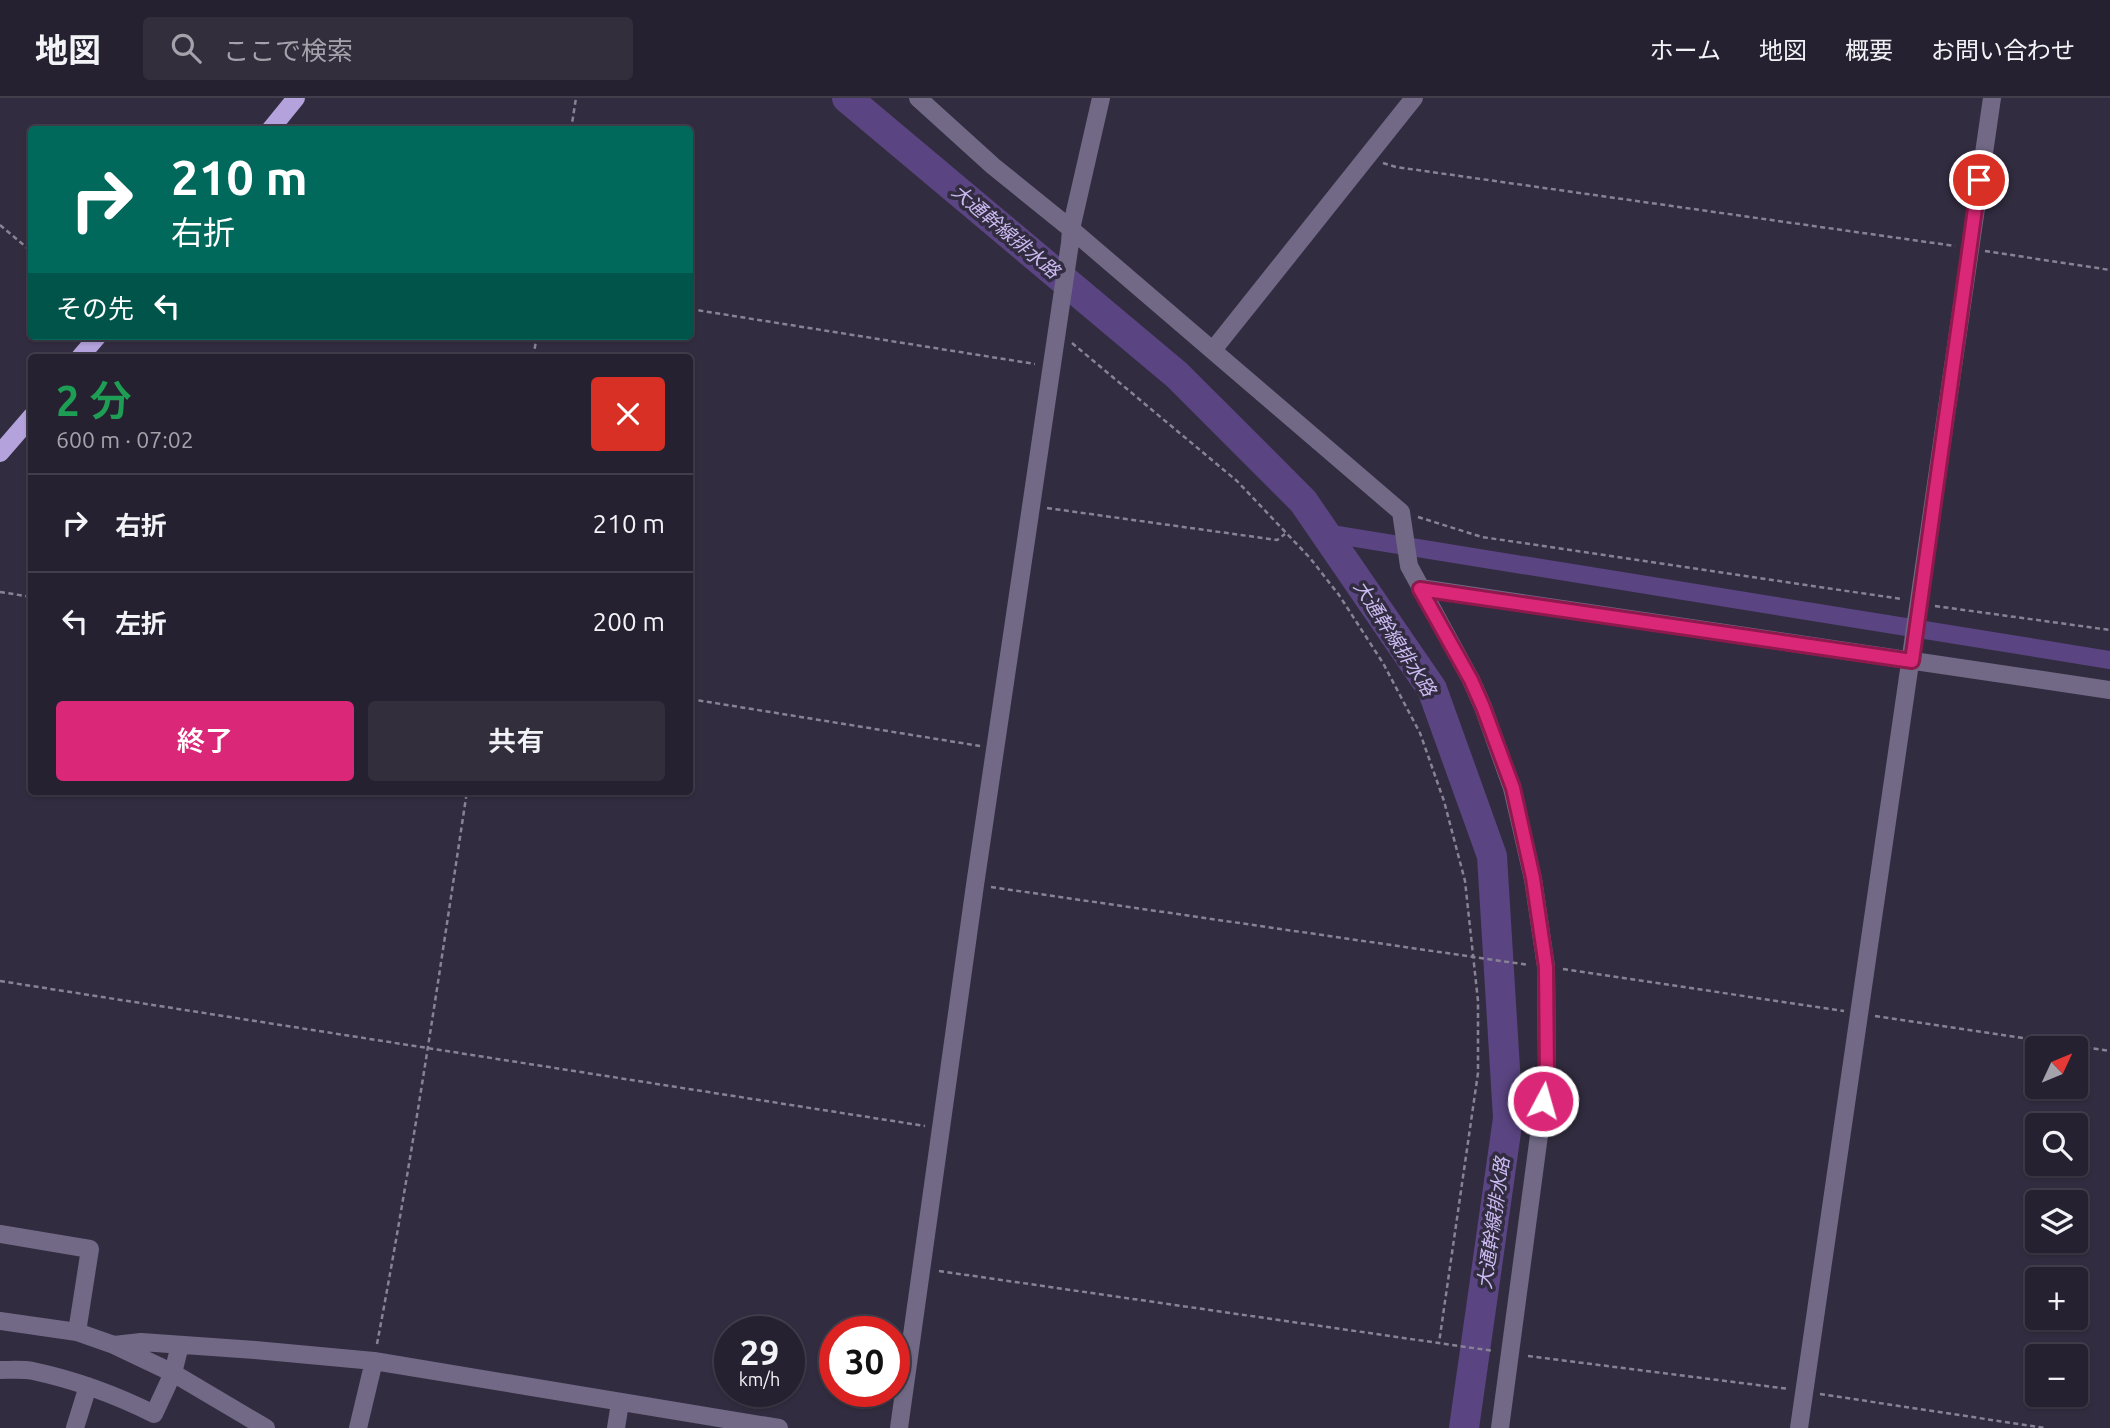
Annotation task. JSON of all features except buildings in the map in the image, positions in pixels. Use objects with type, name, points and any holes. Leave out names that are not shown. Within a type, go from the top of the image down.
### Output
[{"type":"main road","points":[[273,126],[296,98]]},
{"type":"main road","points":[[83,354],[95,340]]},
{"type":"main road","points":[[0,453],[28,421]]},
{"type":"street","points":[[918,98],[1070,236],[1213,350],[1402,518],[1409,566],[1471,680],[1513,788],[1533,878],[1547,1074],[1505,1353],[1500,1428]]},
{"type":"street","points":[[899,1428],[1070,236],[1101,98]]},
{"type":"street","points":[[1213,350],[1414,98]]},
{"type":"street","points":[[1799,1428],[1992,98]]},
{"type":"street","points":[[1420,589],[1912,656],[2110,690]]},
{"type":"street","points":[[0,1234],[90,1249],[77,1332]]},
{"type":"street","points":[[0,1321],[77,1332],[114,1345],[173,1373],[266,1428]]},
{"type":"street","points":[[114,1345],[141,1342],[374,1361],[779,1428]]},
{"type":"street","points":[[0,1370],[31,1371],[88,1386],[154,1414],[173,1373],[180,1345]]},
{"type":"street","points":[[358,1428],[374,1361]]},
{"type":"street","points":[[75,1428],[88,1386]]},
{"type":"street","points":[[616,1428],[620,1403]]},
{"type":"path","points":[[572,126],[576,98]]},
{"type":"path","points":[[1367,157],[1396,167],[2110,270]]},
{"type":"path","points":[[0,226],[28,249]]},
{"type":"path","points":[[693,309],[1051,366]]},
{"type":"path","points":[[1057,327],[1237,481],[1310,558],[1339,595],[1383,663],[1420,733],[1444,801],[1465,881],[1478,1000],[1478,1073],[1439,1343]]},
{"type":"path","points":[[1030,505],[1277,540],[1286,533]]},
{"type":"path","points":[[1402,518],[1482,537],[1898,598],[1919,607],[2110,630]]},
{"type":"path","points":[[0,592],[28,596]]},
{"type":"path","points":[[693,699],[997,748]]},
{"type":"path","points":[[374,1361],[397,1240],[466,795]]},
{"type":"path","points":[[975,884],[2110,1051]]},
{"type":"path","points":[[0,981],[942,1128]]},
{"type":"path","points":[[922,1269],[1505,1353],[1805,1391],[2045,1428]]},
{"type":"waterway","name":"大通幹線排水路","points":[[847,98],[1177,375],[1303,501],[1432,689],[1492,856],[1508,1118],[1464,1428]]},
{"type":"waterway","points":[[1325,533],[2110,660]]},
{"type":"route","points":[[1543,1101],[1547,1074],[1546,967],[1533,878],[1513,788],[1471,680],[1420,589],[1912,661],[1979,180]]}]
